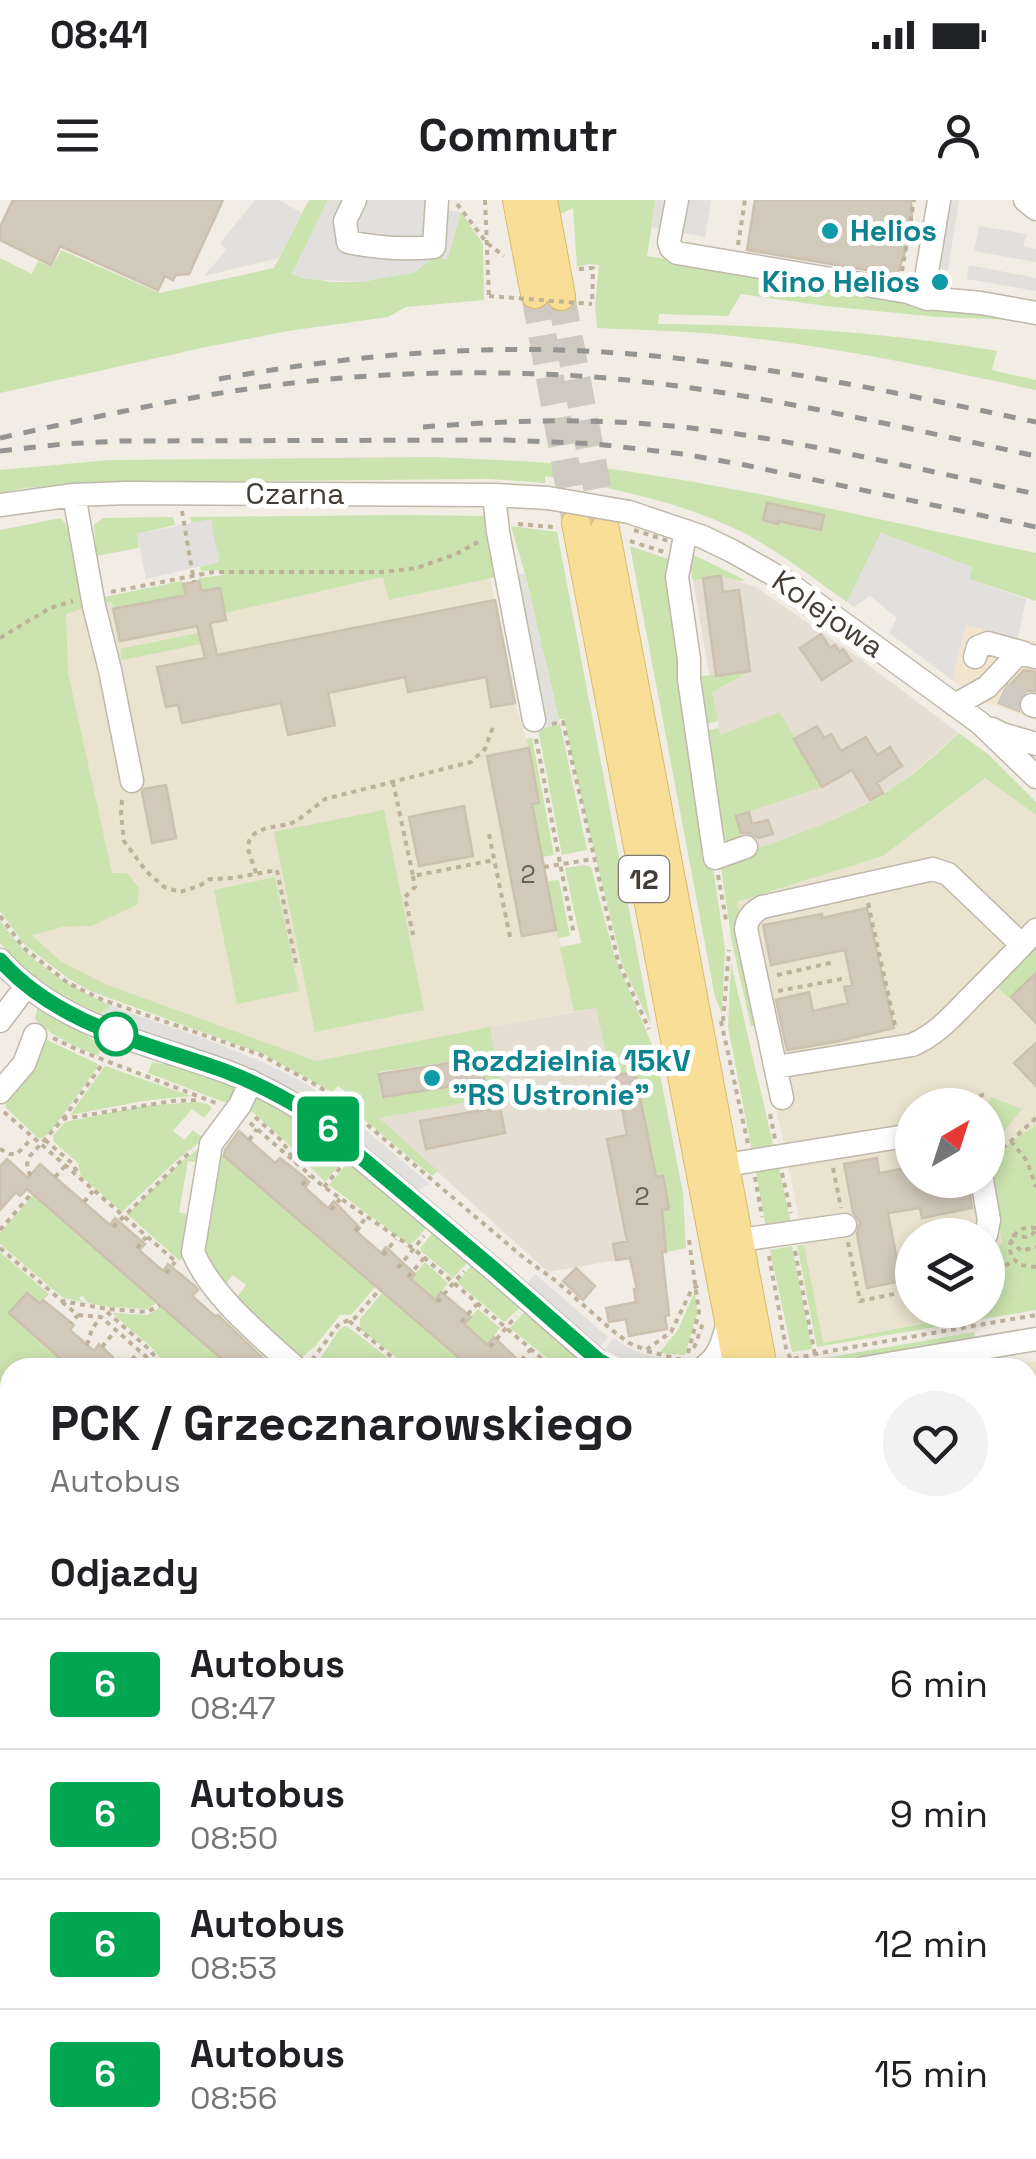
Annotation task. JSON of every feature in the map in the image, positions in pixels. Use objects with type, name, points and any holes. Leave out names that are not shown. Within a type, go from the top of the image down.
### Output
[{"type":"main road","points":[[517,200],[548,295],[543,200]]},
{"type":"main road","name":"12","points":[[591,525],[726,1165],[762,1358]]},
{"type":"main road","name":"12","points":[[591,525],[728,1319],[758,1358]]},
{"type":"street","points":[[355,200],[345,221],[348,242],[414,249],[434,247],[437,200]]},
{"type":"street","points":[[677,200],[669,242],[677,252],[899,290],[928,299],[1036,313]]},
{"type":"street","points":[[928,299],[924,290],[939,200]]},
{"type":"street","points":[[1026,200],[1036,209]]},
{"type":"street","name":"Czarna","points":[[0,505],[126,493],[494,495],[548,498],[591,525]]},
{"type":"street","points":[[494,495],[503,527],[534,724]]},
{"type":"street","points":[[74,496],[132,781]]},
{"type":"street","name":"Kolejowa","points":[[591,525],[629,512],[732,551],[786,581],[959,703],[1036,777]]},
{"type":"street","points":[[686,531],[677,577],[715,858],[746,847]]},
{"type":"street","points":[[984,678],[978,646],[988,643],[1030,655]]},
{"type":"street","points":[[959,703],[1014,656],[1030,655]]},
{"type":"street","points":[[980,723],[1036,744]]},
{"type":"street","points":[[776,1067],[921,1041],[940,1028],[1029,938],[948,874],[934,869],[762,907],[750,917],[746,928],[782,1098]]},
{"type":"street","points":[[0,960],[27,985],[91,1024],[252,1082],[307,1112],[597,1358]]},
{"type":"street","points":[[0,1021],[27,985]]},
{"type":"street","points":[[0,1092],[44,1036]]},
{"type":"street","points":[[252,1082],[209,1153],[193,1252],[234,1312],[285,1358]]},
{"type":"street","points":[[726,1165],[895,1138]]},
{"type":"street","points":[[740,1240],[844,1224]]},
{"type":"street","points":[[707,1358],[719,1351],[728,1319]]},
{"type":"street","points":[[954,1358],[1036,1339]]},
{"type":"path","points":[[437,200],[508,258]]},
{"type":"path","points":[[485,200],[488,296],[592,304],[593,268],[574,270]]},
{"type":"path","points":[[735,263],[745,200]]},
{"type":"path","points":[[899,290],[914,200]]},
{"type":"path","points":[[182,512],[193,578]]},
{"type":"path","points":[[0,638],[50,608],[213,572],[384,572],[417,568],[456,554],[503,527],[591,525],[669,554]]},
{"type":"path","points":[[574,935],[534,724],[562,722],[618,961],[651,1035]]},
{"type":"path","points":[[256,874],[248,849],[254,834],[298,820],[325,799],[471,762],[485,749],[493,727]]},
{"type":"path","points":[[132,781],[123,792],[124,841],[146,871],[164,887],[180,892],[210,879],[278,870],[297,968]]},
{"type":"path","points":[[393,782],[415,886],[405,897],[413,935]]},
{"type":"path","points":[[489,834],[511,942]]},
{"type":"path","points":[[544,867],[593,859]]},
{"type":"path","points":[[412,876],[494,860]]},
{"type":"path","points":[[854,905],[868,903],[896,1034]]},
{"type":"path","points":[[719,1027],[723,1026],[730,944]]},
{"type":"path","points":[[771,976],[836,962]]},
{"type":"path","points":[[771,994],[847,978]]},
{"type":"path","points":[[44,1036],[205,1100],[238,1108],[282,1141],[296,1164]]},
{"type":"path","points":[[30,1176],[28,1160],[105,1061]]},
{"type":"path","points":[[63,1119],[172,1101],[205,1100]]},
{"type":"path","points":[[0,1108],[33,1137],[74,1164],[80,1178]]},
{"type":"path","points":[[1005,1146],[1036,1118]]},
{"type":"path","points":[[249,1140],[256,1128],[284,1158],[414,1249],[541,1358]]},
{"type":"path","points":[[113,1227],[183,1156],[218,1134]]},
{"type":"path","points":[[0,1149],[16,1154],[33,1137]]},
{"type":"path","points":[[1010,1141],[1027,1160],[1036,1186]]},
{"type":"path","points":[[43,1142],[175,1262],[166,1273]]},
{"type":"path","points":[[324,1187],[354,1152]]},
{"type":"path","points":[[55,1177],[65,1166]]},
{"type":"path","points":[[302,1185],[310,1176]]},
{"type":"path","points":[[84,1202],[93,1190]]},
{"type":"path","points":[[1,1225],[28,1194]]},
{"type":"path","points":[[331,1210],[340,1200]]},
{"type":"path","points":[[355,1231],[366,1218]]},
{"type":"path","points":[[1014,1234],[1025,1238],[1036,1228],[1026,1228],[1008,1236],[1014,1260],[1025,1267],[1036,1266]]},
{"type":"path","points":[[137,1248],[146,1237]]},
{"type":"path","points":[[384,1255],[396,1239]]},
{"type":"path","points":[[1010,1241],[1022,1250],[1036,1247]]},
{"type":"path","points":[[0,1248],[78,1315],[101,1317],[149,1358]]},
{"type":"path","points":[[398,1268],[414,1249]]},
{"type":"path","points":[[437,1302],[478,1255]]},
{"type":"path","points":[[408,1276],[424,1258]]},
{"type":"path","points":[[1005,1266],[1014,1260]]},
{"type":"path","points":[[314,1358],[339,1324],[354,1318],[380,1289]]},
{"type":"path","points":[[47,1300],[53,1294]]},
{"type":"path","points":[[490,1347],[530,1301]]},
{"type":"path","points":[[62,1302],[109,1311],[147,1312],[160,1305]]},
{"type":"path","points":[[461,1322],[477,1304]]},
{"type":"path","points":[[87,1345],[92,1329],[109,1311]]},
{"type":"path","points":[[109,1311],[155,1358]]},
{"type":"path","points":[[794,1358],[1036,1314]]},
{"type":"path","points":[[71,1322],[78,1315]]},
{"type":"path","points":[[349,1321],[392,1358]]},
{"type":"path","points":[[102,1346],[116,1330]]},
{"type":"path","points":[[523,1358],[531,1349]]},
{"type":"path","points":[[133,1358],[140,1350]]},
{"type":"path","points":[[646,1350],[675,1358]]},
{"type":"shaded area","points":[[255,200],[278,200],[302,213],[279,258],[204,276],[226,250],[220,243]]},
{"type":"shaded area","points":[[328,200],[433,200],[434,208],[461,212],[447,260],[435,255],[415,272],[361,282],[305,279],[292,274]]},
{"type":"shaded area","points":[[656,200],[711,200],[705,237],[651,227]]},
{"type":"shaded area","points":[[946,200],[959,200],[948,270],[936,268]]},
{"type":"shaded area","points":[[979,226],[1027,234],[1023,246],[1036,249],[1036,262],[974,251]]},
{"type":"shaded area","points":[[969,265],[1036,278],[1036,291],[967,279]]},
{"type":"shaded area","points":[[211,519],[219,562],[146,579],[137,534]]},
{"type":"shaded area","points":[[881,533],[972,567],[969,579],[1026,599],[1018,638],[966,625],[952,680],[889,633],[897,618],[870,596],[854,607],[847,602]]},
{"type":"shaded area","points":[[510,574],[525,574],[560,724],[547,727]]},
{"type":"shaded area","points":[[721,576],[756,587],[959,733],[900,784],[852,811],[801,834],[748,851],[737,816],[693,580]]},
{"type":"shaded area","points":[[384,577],[390,600],[490,578],[515,703],[529,748],[532,804],[574,1011],[316,1061],[104,984],[60,962],[31,934],[0,654],[66,613],[112,602],[114,609],[220,588],[225,613]]},
{"type":"shaded area","points":[[966,625],[1036,642],[1036,720],[984,702],[952,680]]},
{"type":"shaded area","points":[[985,778],[1036,815],[1036,1301],[1005,1307],[1005,1218],[895,1218],[895,1328],[898,1328],[822,1343],[737,902],[883,856]]},
{"type":"shaded area","points":[[611,1005],[667,1149],[686,1248],[548,1272],[378,1118],[502,1096],[490,1027]]},
{"type":"shaded area","points":[[111,1006],[211,1041],[303,1082],[334,1103],[430,1184],[417,1190],[304,1097],[272,1079],[100,1014]]},
{"type":"shaded area","points":[[535,1274],[608,1337],[600,1347],[527,1284]]},
{"type":"shaded area","points":[[614,1338],[644,1354],[662,1358],[620,1358],[605,1349]]},
{"type":"green space","points":[[309,200],[328,200],[292,274],[330,282],[361,282],[415,272],[435,255],[447,259],[461,212],[483,244],[484,300],[406,307],[388,317],[206,347],[0,393],[0,258],[32,274],[38,261],[52,267],[61,250],[160,293],[274,268]]},
{"type":"green space","points":[[554,200],[656,200],[647,256],[1020,320],[938,317],[741,294],[728,316],[659,314],[658,324],[828,331],[997,351],[992,370],[1036,380],[1036,390],[779,342],[706,333],[597,328],[599,265],[577,267],[573,208],[557,216]]},
{"type":"green space","points":[[433,457],[558,464],[683,480],[1036,553],[1036,601],[969,579],[972,567],[881,533],[847,602],[771,548],[721,522],[647,497],[545,476],[545,483],[489,479],[130,482],[0,493],[0,470],[110,460]]},
{"type":"green space","points":[[492,516],[501,576],[389,600],[383,577],[225,613],[202,591],[199,578],[223,575],[221,570],[201,571],[200,567],[219,562],[210,520],[191,523],[190,517]]},
{"type":"green space","points":[[173,517],[175,525],[137,534],[139,548],[96,556],[94,525],[103,518]]},
{"type":"green space","points":[[61,518],[72,537],[88,607],[66,614],[68,673],[112,873],[127,873],[139,888],[137,905],[91,926],[61,927],[32,935],[60,961],[105,984],[316,1061],[490,1027],[503,1096],[379,1118],[438,1171],[432,1176],[337,1097],[345,1091],[338,1086],[332,1092],[263,1054],[90,991],[25,945],[0,911],[0,530]],"holes":[[[483,1057],[487,1082],[381,1098],[378,1072]]]},
{"type":"green space","points":[[511,526],[557,532],[651,1025],[622,964],[564,719],[559,719]]},
{"type":"green space","points":[[630,546],[668,559],[725,949],[722,1014],[715,997]]},
{"type":"green space","points":[[693,555],[745,580],[721,576],[693,580],[689,559]]},
{"type":"green space","points":[[182,581],[186,595],[113,609],[112,602],[101,604],[99,598]]},
{"type":"green space","points":[[198,633],[201,644],[122,660],[120,649]]},
{"type":"green space","points":[[750,671],[712,692],[718,721],[706,724],[694,677]]},
{"type":"green space","points":[[780,712],[822,787],[736,816],[743,842],[725,848],[703,735],[719,728],[721,735]]},
{"type":"green space","points":[[560,724],[587,850],[562,855],[538,729]]},
{"type":"green space","points":[[959,733],[989,755],[1036,802],[1036,815],[985,778],[883,856],[737,902],[760,1026],[751,1026],[732,943],[720,861],[857,809],[907,778]]},
{"type":"green space","points":[[532,738],[554,855],[542,857],[526,739]]},
{"type":"green space","points":[[384,810],[424,1010],[315,1032],[274,832]]},
{"type":"green space","points":[[591,867],[614,955],[656,1054],[683,1193],[686,1248],[666,1252],[647,1132],[628,1135],[616,1075],[609,1066],[596,1008],[574,1011],[560,947],[581,943],[565,868]]},
{"type":"green space","points":[[275,877],[299,991],[237,1004],[214,890]]},
{"type":"green space","points":[[559,880],[570,936],[558,938],[547,881]]},
{"type":"green space","points":[[0,920],[23,949],[49,971],[111,1006],[100,1014],[58,992],[23,966],[0,943]]},
{"type":"green space","points":[[1036,945],[1036,973],[1009,998],[996,986]]},
{"type":"green space","points":[[731,963],[775,1153],[753,1156],[728,1027]]},
{"type":"green space","points":[[38,1004],[101,1045],[98,1056],[41,1025],[35,1019]]},
{"type":"green space","points":[[41,1037],[98,1064],[49,1134],[39,1139],[6,1108],[5,1100]]},
{"type":"green space","points":[[152,1062],[192,1069],[239,1087],[232,1103],[221,1101],[148,1073]]},
{"type":"green space","points":[[105,1066],[191,1096],[70,1115]]},
{"type":"green space","points":[[260,1093],[347,1156],[325,1182],[248,1108]]},
{"type":"green space","points":[[197,1102],[212,1108],[204,1118],[192,1109],[173,1131],[184,1140],[193,1130],[204,1139],[122,1212],[81,1176],[78,1163],[54,1142],[53,1136],[65,1122],[144,1106]]},
{"type":"green space","points":[[1005,1102],[1022,1109],[1005,1130]]},
{"type":"green space","points":[[1036,1125],[1036,1310],[1005,1315],[1005,1218],[998,1218],[994,1198],[1005,1198],[1005,1148]]},
{"type":"green space","points":[[205,1144],[203,1163],[188,1161],[179,1212],[193,1216],[188,1246],[180,1261],[127,1214]]},
{"type":"green space","points":[[215,1148],[376,1286],[351,1315],[340,1315],[316,1345],[301,1358],[295,1358],[233,1303],[246,1285],[233,1275],[224,1286],[204,1265],[201,1225]]},
{"type":"green space","points":[[350,1160],[428,1226],[414,1242],[408,1244],[329,1185]]},
{"type":"green space","points":[[778,1163],[791,1224],[766,1228],[755,1166]]},
{"type":"green space","points":[[33,1195],[157,1303],[147,1309],[109,1307],[88,1303],[82,1295],[79,1298],[83,1302],[63,1298],[0,1244],[0,1233]]},
{"type":"green space","points":[[434,1231],[469,1261],[453,1278],[421,1251]]},
{"type":"green space","points":[[797,1245],[804,1245],[823,1343],[900,1328],[929,1328],[817,1347]]},
{"type":"green space","points":[[792,1246],[812,1349],[792,1352],[770,1250]]},
{"type":"green space","points":[[0,1252],[49,1294],[40,1304],[27,1293],[64,1358],[0,1358]]},
{"type":"green space","points":[[425,1262],[448,1283],[435,1300],[411,1279]]},
{"type":"green space","points":[[473,1264],[522,1306],[504,1322],[457,1282]]},
{"type":"green space","points":[[695,1291],[697,1314],[685,1355],[659,1353],[678,1330]]},
{"type":"green space","points":[[383,1292],[460,1358],[397,1358],[360,1329],[360,1319]]},
{"type":"green space","points":[[162,1306],[222,1358],[160,1358],[112,1313],[148,1315]]},
{"type":"green space","points":[[478,1309],[500,1328],[487,1345],[464,1324]]},
{"type":"green space","points":[[527,1309],[583,1358],[547,1358],[510,1328]]},
{"type":"green space","points":[[348,1327],[388,1358],[320,1358],[339,1330]]},
{"type":"green space","points":[[974,1332],[975,1339],[855,1358],[826,1358]]},
{"type":"building","points":[[13,200],[223,200],[189,274],[176,275],[173,280],[165,276],[158,290],[60,246],[51,265],[0,240],[0,227]]},
{"type":"building","name":"Helios","points":[[755,200],[911,200],[908,243],[897,275],[747,250]]},
{"type":"building","points":[[767,503],[824,515],[821,530],[763,520]]},
{"type":"building","points":[[721,576],[723,592],[739,590],[750,671],[716,676],[703,578]]},
{"type":"building","points":[[199,581],[202,591],[220,588],[226,620],[210,623],[217,655],[495,600],[515,703],[491,707],[486,677],[408,692],[405,677],[328,693],[335,725],[288,735],[281,703],[182,723],[178,705],[166,707],[157,667],[205,658],[197,626],[120,641],[113,609],[186,595],[183,584]]},
{"type":"building","points":[[821,634],[830,648],[835,645],[840,652],[843,649],[851,661],[822,680],[800,648]]},
{"type":"building","points":[[1024,670],[1036,672],[1036,691],[1021,695],[1017,702],[1019,711],[999,703],[1005,690]]},
{"type":"building","points":[[817,726],[824,738],[831,734],[841,751],[866,737],[877,755],[890,747],[902,766],[877,783],[883,793],[870,800],[852,770],[822,787],[794,739]]},
{"type":"building","points":[[529,748],[539,803],[532,804],[556,930],[522,936],[487,756]]},
{"type":"building","points":[[166,785],[176,838],[152,843],[142,792]]},
{"type":"building","points":[[464,806],[473,856],[419,866],[409,817]]},
{"type":"building","points":[[749,812],[752,824],[768,820],[773,834],[758,838],[741,833],[736,816]]},
{"type":"building","points":[[867,908],[894,1028],[787,1050],[776,1000],[809,992],[813,1011],[848,1003],[844,987],[852,985],[845,950],[771,965],[763,925]]},
{"type":"building","points":[[1036,973],[1036,1023],[1011,997]]},
{"type":"building","points":[[1036,1043],[1036,1086],[1014,1063]]},
{"type":"building","name":"Rozdzielnia 15kV \"RS Ustronie\"","points":[[482,1058],[485,1081],[383,1097],[379,1074]]},
{"type":"building","points":[[635,1072],[656,1177],[663,1176],[669,1209],[662,1210],[666,1252],[662,1252],[669,1315],[665,1316],[667,1329],[629,1336],[626,1319],[609,1322],[606,1308],[636,1302],[637,1289],[630,1258],[616,1260],[613,1244],[627,1241],[607,1139],[627,1135],[616,1075]]},
{"type":"building","points":[[500,1107],[505,1133],[426,1149],[420,1121]]},
{"type":"building","points":[[239,1131],[275,1163],[280,1158],[309,1182],[305,1188],[328,1208],[334,1201],[360,1228],[357,1232],[381,1253],[386,1247],[415,1274],[411,1279],[435,1300],[441,1292],[471,1317],[464,1324],[487,1345],[494,1337],[516,1358],[459,1358],[224,1156]]},
{"type":"building","points":[[877,1158],[879,1173],[895,1170],[895,1198],[970,1198],[972,1208],[922,1218],[920,1208],[888,1213],[895,1250],[895,1282],[867,1288],[857,1234],[860,1222],[853,1212],[844,1164]]},
{"type":"building","points":[[7,1159],[28,1178],[40,1164],[110,1225],[115,1218],[145,1244],[139,1250],[163,1271],[168,1264],[195,1286],[198,1290],[192,1296],[263,1358],[221,1358],[27,1189],[20,1196],[16,1192],[0,1210],[0,1167]]},
{"type":"building","points":[[576,1268],[595,1286],[583,1300],[563,1281]]},
{"type":"building","points":[[27,1293],[40,1304],[43,1300],[74,1325],[70,1330],[94,1351],[99,1344],[114,1358],[60,1358],[9,1313]]},
{"type":"tunnel","points":[[535,294],[576,523]]},
{"type":"tunnel","points":[[561,296],[605,529]]},
{"type":"tunnel","points":[[1003,693],[1032,705]]},
{"type":"railway","points":[[219,379],[318,363],[418,353],[568,350],[776,372],[1036,422]]},
{"type":"railway","points":[[0,438],[163,403],[261,387],[374,376],[488,373],[624,380],[743,396],[1036,456]]},
{"type":"railway","points":[[423,427],[542,421],[667,426],[826,449],[1036,494]]},
{"type":"railway","points":[[0,451],[120,441],[506,440],[596,444],[745,465],[1036,527]]},
{"type":"bus line","name":"6","points":[[0,960],[47,999],[91,1024],[224,1070],[307,1112],[596,1358]]},
{"type":"place","name":"Helios","points":[[830,231]]},
{"type":"place","name":"Kino Helios","points":[[940,282]]},
{"type":"place","name":"Rozdzielnia 15kV \"RS Ustronie\"","points":[[432,1078]]}]
